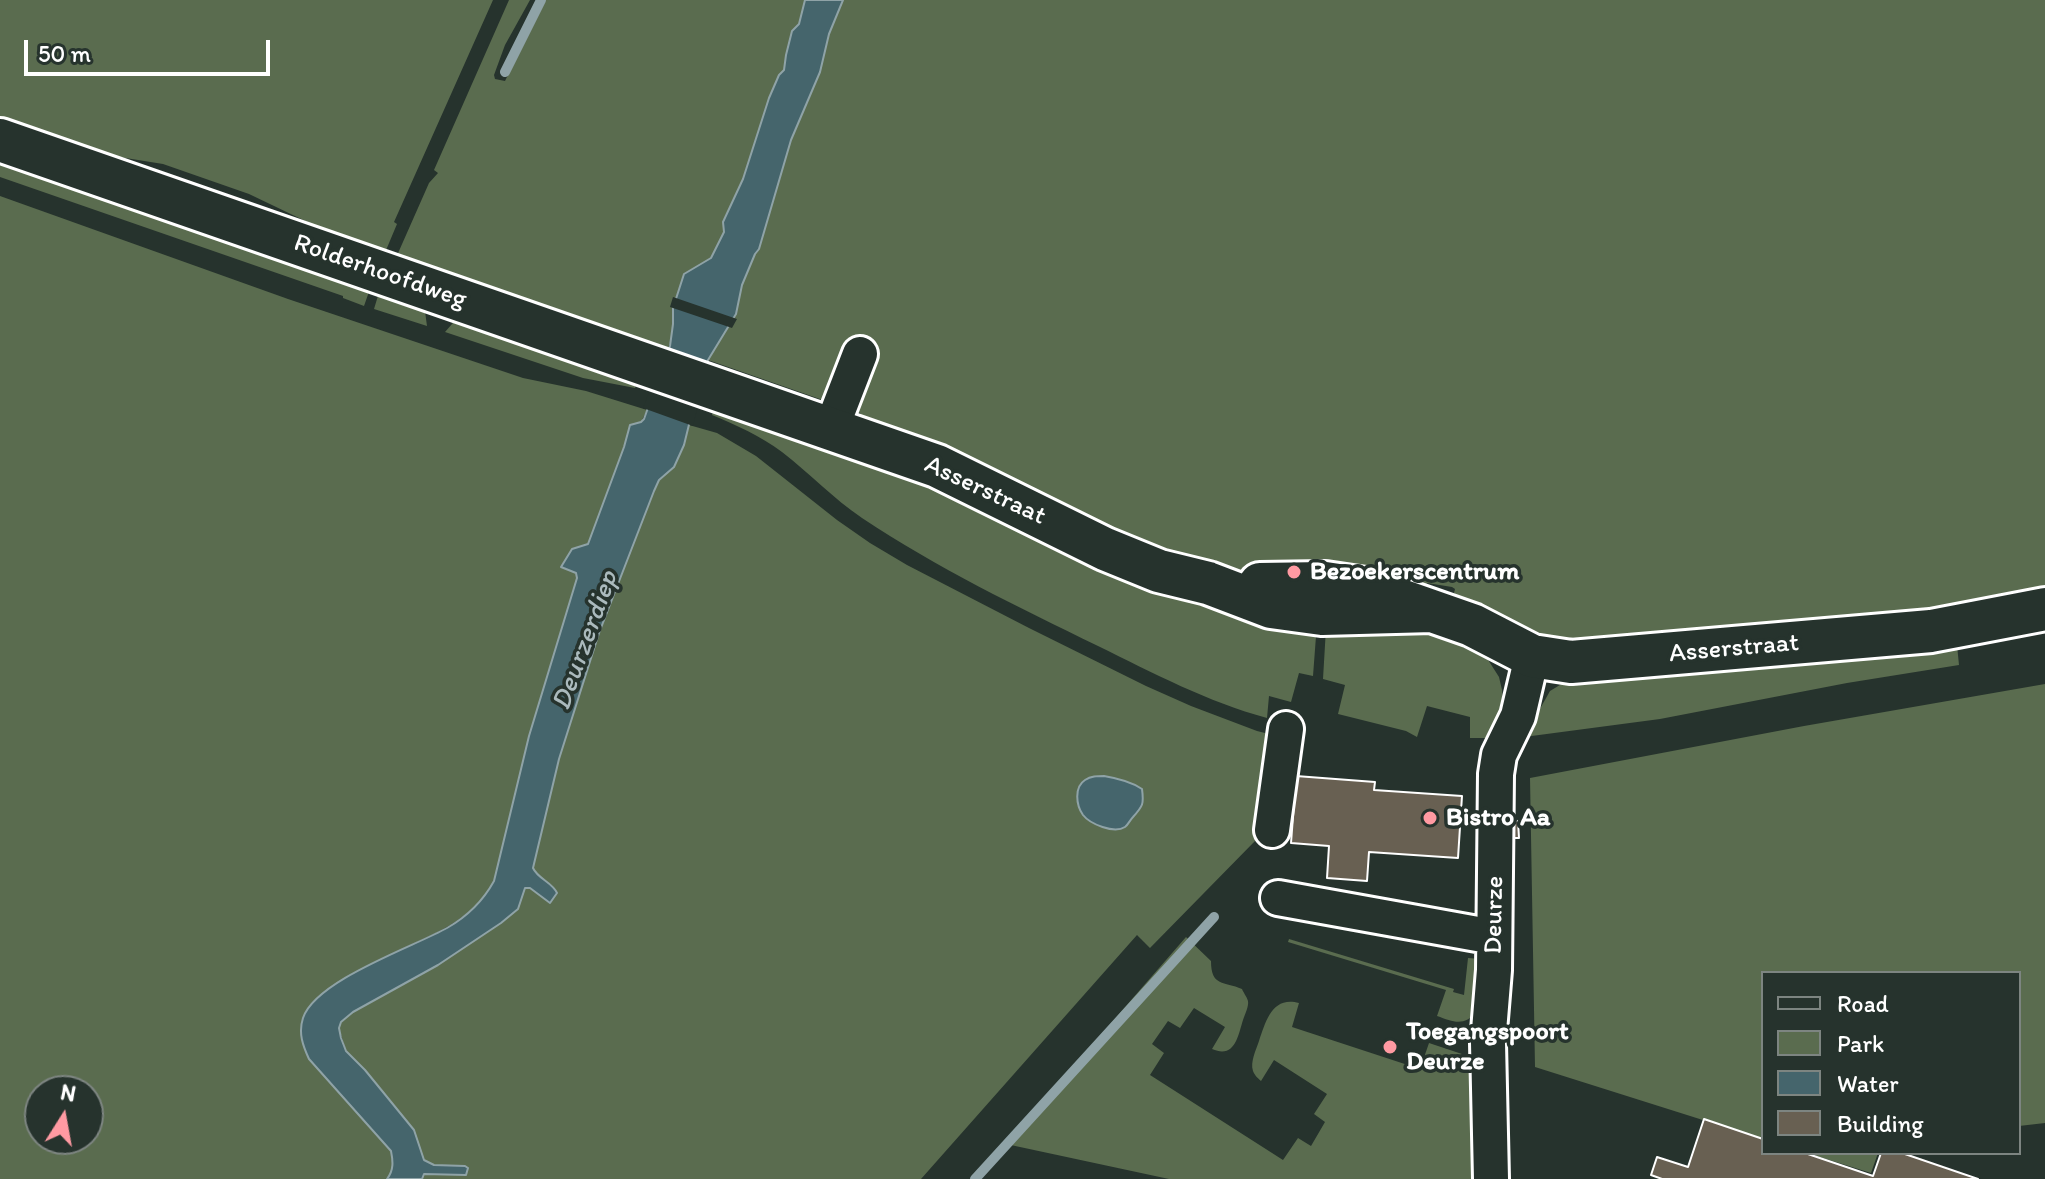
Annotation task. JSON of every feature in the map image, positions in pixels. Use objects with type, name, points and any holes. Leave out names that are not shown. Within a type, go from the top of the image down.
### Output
[{"type":"main road","name":"Rolderhoofdweg","points":[[0,140],[740,397]]},
{"type":"main road","name":"Asserstraat","points":[[740,397],[937,466],[1105,549],[1159,571],[1208,583],[1271,607],[1322,614],[1432,611],[1472,625],[1532,656],[1571,662],[1931,631],[2045,609]]},
{"type":"street","points":[[831,429],[860,354]]},
{"type":"street","name":"Deurze","points":[[1491,1179],[1488,1043],[1494,970],[1496,774],[1499,755],[1518,716],[1532,656]]},
{"type":"street","points":[[1272,830],[1286,729]]},
{"type":"street","points":[[1278,898],[1494,937]]},
{"type":"green space","points":[[0,0],[493,0],[394,222],[397,224],[384,255],[249,194],[163,164],[88,152],[0,121]]},
{"type":"green space","points":[[509,0],[530,0],[505,45],[494,75],[495,79],[505,81],[545,0],[805,0],[784,70],[769,98],[743,179],[723,221],[724,232],[711,258],[684,274],[674,306],[672,335],[667,351],[395,260],[429,183],[438,173],[434,170]]},
{"type":"green space","points":[[843,0],[2045,0],[2045,597],[1976,610],[1557,645],[1460,602],[1452,587],[1427,583],[1424,588],[1241,573],[1149,552],[863,420],[860,413],[708,360],[736,314],[742,285],[759,249],[791,140],[820,72],[829,34]]},
{"type":"green space","points":[[0,157],[371,286],[364,306],[343,296],[0,177]]},
{"type":"green space","points":[[0,196],[288,299],[523,378],[586,391],[647,410],[641,422],[630,426],[588,544],[572,549],[563,568],[576,573],[577,578],[529,736],[494,881],[475,906],[450,925],[364,968],[318,999],[309,1059],[391,1151],[391,1172],[387,1179],[0,1179]]},
{"type":"green space","points":[[380,289],[424,304],[427,326],[374,309]]},
{"type":"green space","points":[[459,316],[638,379],[635,388],[583,378],[445,332]]},
{"type":"green space","points":[[715,406],[1317,623],[1313,676],[1299,673],[1291,702],[1269,696],[1267,718],[1181,686],[1008,602],[890,536],[852,511],[774,446],[712,415]]},
{"type":"green space","points":[[689,425],[717,433],[756,456],[837,520],[907,565],[1146,686],[1191,706],[1273,735],[1267,773],[1260,774],[1255,841],[1150,948],[1137,935],[921,1179],[422,1179],[424,1174],[465,1175],[468,1167],[434,1165],[424,1160],[414,1130],[346,1051],[339,1028],[341,1022],[518,909],[525,888],[530,888],[550,903],[554,888],[533,868],[559,759],[599,633],[654,491],[659,480],[674,467]],"holes":[[[1094,776],[1110,777],[1142,789],[1140,806],[1125,827]]]},
{"type":"green space","points":[[1390,627],[1446,634],[1485,655],[1499,677],[1503,703],[1487,738],[1470,738],[1470,717],[1427,706],[1417,737],[1406,731],[1338,714],[1345,685],[1323,679],[1326,628]]},
{"type":"green space","points":[[1957,645],[1959,665],[1660,719],[1524,737],[1550,691],[1573,677]]},
{"type":"green space","points":[[2045,684],[2045,1123],[2021,1126],[2021,971],[1761,971],[1761,1138],[1535,1067],[1530,778]]},
{"type":"green space","points":[[1186,937],[1211,961],[1216,979],[1242,989],[1248,1001],[1247,1008],[1237,1039],[1226,1051],[1212,1049],[1225,1027],[1194,1008],[1180,1028],[1168,1021],[1152,1044],[1164,1053],[1150,1075],[1283,1160],[1298,1138],[1311,1146],[1325,1122],[1314,1114],[1327,1094],[1274,1060],[1261,1081],[1253,1071],[1255,1052],[1268,1018],[1276,1007],[1282,1003],[1299,1003],[1292,1027],[1420,1069],[1429,1043],[1468,1056],[1474,1061],[1480,1179],[1169,1179],[1006,1144]]},
{"type":"green space","points":[[1289,939],[1454,989],[1453,992],[1464,995],[1468,958],[1481,959],[1477,1011],[1463,1021],[1437,1016],[1446,990],[1288,942]]},
{"type":"green space","points":[[1813,1155],[1877,1155],[1871,1173]]},
{"type":"water","name":"Deurzerdiep","points":[[805,0],[843,0],[829,34],[820,72],[791,140],[759,249],[742,285],[736,314],[708,360],[684,445],[674,467],[659,480],[654,491],[599,633],[559,759],[533,868],[557,893],[550,903],[530,888],[525,888],[518,909],[501,923],[438,965],[353,1012],[341,1022],[339,1028],[346,1051],[414,1130],[424,1160],[434,1165],[468,1168],[466,1175],[424,1174],[422,1179],[387,1179],[392,1165],[391,1151],[309,1059],[301,1034],[303,1018],[312,1004],[345,978],[462,918],[480,901],[494,881],[529,736],[577,578],[576,573],[561,567],[572,549],[588,544],[630,425],[644,419],[670,346],[673,308],[684,274],[711,258],[724,232],[723,222],[743,179],[769,98],[784,70],[792,31],[799,24]]},
{"type":"water","points":[[1104,776],[1142,789],[1141,807],[1120,829],[1109,829],[1091,822],[1079,806],[1077,796],[1081,783]]},
{"type":"pier","points":[[673,297],[737,319],[732,328],[670,307]]},
{"type":"pier","points":[[655,377],[700,397],[693,426],[643,408]]},
{"type":"building","points":[[1296,776],[1375,782],[1374,790],[1462,796],[1458,858],[1369,852],[1367,881],[1327,878],[1329,846],[1291,843]]},
{"type":"building","points":[[1507,820],[1518,821],[1519,838],[1507,838]]},
{"type":"building","points":[[1704,1119],[1761,1138],[1761,1155],[1811,1155],[1873,1176],[1880,1155],[1908,1155],[1978,1179],[1662,1179],[1651,1175],[1657,1157],[1688,1167]]},
{"type":"waterway","points":[[505,72],[541,0]]},
{"type":"waterway","points":[[975,1179],[1214,917]]},
{"type":"place","name":"Bezoekerscentrum","points":[[1294,572]]},
{"type":"place","name":"Bistro Aa","points":[[1430,818]]},
{"type":"place","name":"Toegangspoort Deurze","points":[[1390,1047]]}]
